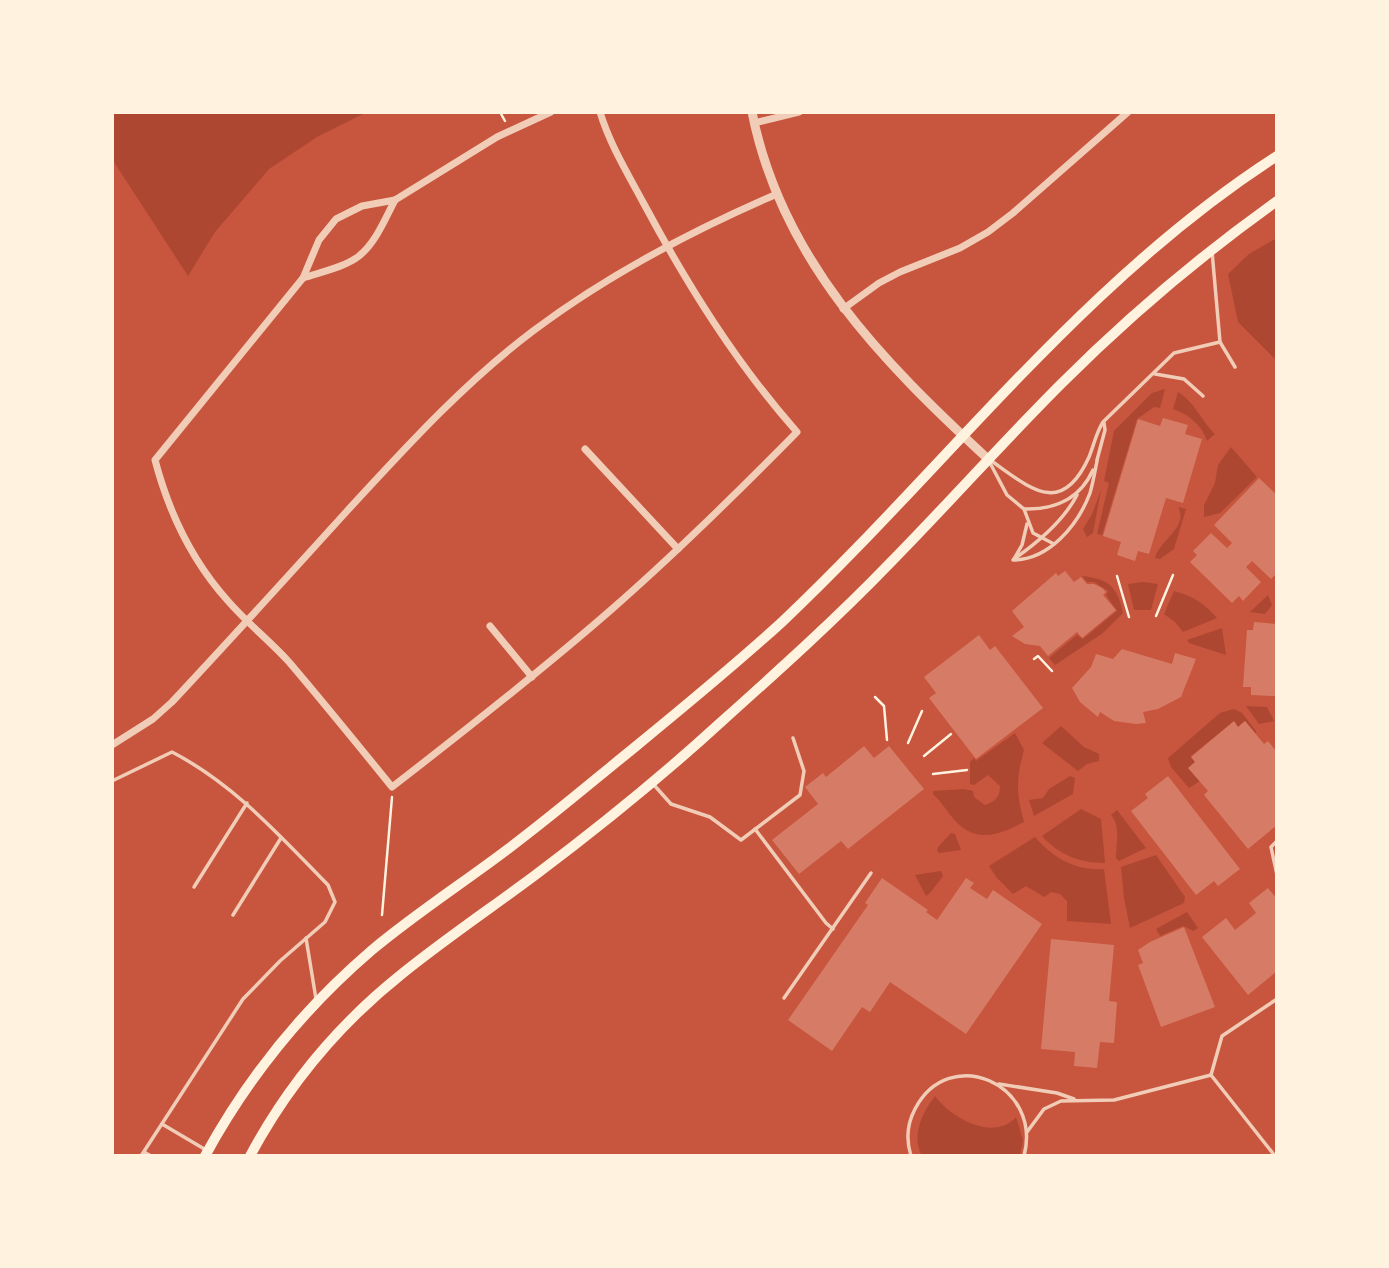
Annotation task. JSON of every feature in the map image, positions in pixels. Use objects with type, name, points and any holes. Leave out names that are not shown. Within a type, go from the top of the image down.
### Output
[{"type":"main road","points":[[209,1154],[227,1116],[261,1067],[316,1002],[375,948],[554,813],[769,633],[864,542],[1037,358],[1158,244],[1277,156]]},
{"type":"main road","points":[[250,1156],[281,1103],[302,1074],[366,1005],[402,974],[544,868],[717,726],[804,647],[888,564],[1119,328],[1182,273],[1277,201]]},
{"type":"street","points":[[551,112],[497,136],[395,200],[362,206],[336,219],[319,240],[303,278],[155,460],[172,515],[186,544],[210,579],[288,661],[392,786],[532,677],[678,549],[797,432],[761,391],[730,349],[666,246],[614,149],[600,112]]},
{"type":"street","points":[[752,112],[777,194],[805,251],[844,309],[870,342],[988,459]]},
{"type":"street","points":[[754,123],[799,112]]},
{"type":"street","points":[[844,309],[879,283],[988,232],[1128,112]]},
{"type":"street","points":[[112,745],[153,719],[172,702],[426,425],[477,377],[532,332],[589,291],[666,246],[777,194]]},
{"type":"street","points":[[303,278],[359,256],[377,234],[395,200]]},
{"type":"street","points":[[585,449],[678,549]]},
{"type":"street","points":[[490,626],[532,677]]},
{"type":"lane","points":[[1212,250],[1220,342],[1235,367]]},
{"type":"lane","points":[[988,459],[1032,490],[1052,494],[1059,492],[1080,473],[1103,422],[1174,354],[1220,342]]},
{"type":"lane","points":[[1155,374],[1184,379],[1203,396]]},
{"type":"lane","points":[[1013,560],[1028,560],[1048,550],[1080,513],[1090,492],[1105,430],[1103,422]]},
{"type":"lane","points":[[988,459],[1007,495],[1024,509],[1043,510],[1078,492],[1090,478],[1097,461]]},
{"type":"lane","points":[[1013,560],[1071,508],[1078,492]]},
{"type":"lane","points":[[1024,509],[1027,524],[1033,533],[1054,544]]},
{"type":"lane","points":[[1013,560],[1022,545],[1027,524]]},
{"type":"lane","points":[[651,782],[671,804],[710,817],[741,840],[800,795],[804,771],[793,738]]},
{"type":"lane","points":[[112,781],[172,752],[247,803],[328,885],[335,902],[325,922],[243,999],[143,1154],[151,1156]]},
{"type":"lane","points":[[194,887],[247,803]]},
{"type":"lane","points":[[755,829],[834,930]]},
{"type":"lane","points":[[233,915],[281,838]]},
{"type":"lane","points":[[1277,841],[1271,847],[1277,875]]},
{"type":"lane","points":[[784,998],[834,930],[871,873]]},
{"type":"lane","points":[[306,938],[316,1002]]},
{"type":"lane","points":[[1211,1075],[1222,1036],[1277,999]]},
{"type":"lane","points":[[1027,1132],[1044,1109],[1061,1101],[1114,1100],[1211,1075]]},
{"type":"lane","points":[[1211,1075],[1275,1156]]},
{"type":"lane","points":[[911,1156],[908,1144],[909,1123],[918,1102],[934,1086],[954,1077],[977,1077],[998,1084],[1057,1093],[1080,1100]]},
{"type":"lane","points":[[998,1084],[1015,1100],[1021,1110],[1027,1132],[1024,1156]]},
{"type":"lane","points":[[162,1124],[209,1154]]},
{"type":"path","points":[[1156,616],[1173,575]]},
{"type":"path","points":[[1117,576],[1129,617]]},
{"type":"path","points":[[1034,659],[1038,656],[1052,671]]},
{"type":"path","points":[[875,697],[884,706],[887,740]]},
{"type":"path","points":[[908,743],[922,711]]},
{"type":"path","points":[[924,756],[951,734]]},
{"type":"path","points":[[933,775],[967,770]]},
{"type":"path","points":[[382,915],[392,786]]},
{"type":"shaded area","points":[[112,112],[367,112],[317,137],[269,169],[215,232],[188,276],[112,159]]},
{"type":"shaded area","points":[[1277,238],[1277,361],[1238,322],[1228,274],[1249,254]]},
{"type":"shaded area","points":[[1165,389],[1160,408],[1154,407],[1137,419],[1102,535],[1097,534],[1109,483],[1104,481],[1114,431],[1152,393]]},
{"type":"shaded area","points":[[1178,392],[1189,401],[1215,434],[1207,441],[1194,421],[1173,409]]},
{"type":"shaded area","points":[[1231,447],[1257,477],[1220,513],[1204,517],[1204,505],[1215,483],[1218,465]]},
{"type":"shaded area","points":[[1101,490],[1093,533],[1087,537],[1083,529]]},
{"type":"shaded area","points":[[1178,507],[1186,509],[1174,549],[1160,559],[1155,558],[1180,521]]},
{"type":"shaded area","points":[[1082,576],[1099,579],[1110,585],[1118,596],[1123,613],[1103,633],[1055,665],[1049,658],[1077,635],[1083,639],[1117,611],[1106,595],[1108,591],[1094,582],[1087,582]]},
{"type":"shaded area","points":[[1128,584],[1158,584],[1151,610],[1134,610]]},
{"type":"shaded area","points":[[1174,591],[1198,601],[1217,618],[1183,632],[1164,614]]},
{"type":"shaded area","points":[[1268,595],[1272,605],[1265,614],[1250,612]]},
{"type":"shaded area","points":[[1222,628],[1226,655],[1187,640]]},
{"type":"shaded area","points":[[1246,706],[1267,707],[1274,721],[1259,724]]},
{"type":"shaded area","points":[[1234,709],[1242,713],[1256,734],[1245,721],[1238,727],[1233,722],[1191,756],[1200,781],[1189,788],[1171,767],[1168,758],[1220,713]]},
{"type":"shaded area","points":[[1061,726],[1084,747],[1099,754],[1099,761],[1087,764],[1078,771],[1042,743]]},
{"type":"shaded area","points":[[1015,733],[1024,750],[1018,786],[1024,822],[993,834],[970,832],[954,820],[933,791],[964,789],[973,791],[974,797],[985,805],[994,801],[1000,786],[988,775],[974,785],[970,784],[970,762],[974,758],[976,761]]},
{"type":"shaded area","points":[[1070,776],[1075,778],[1073,794],[1034,816],[1029,800],[1043,798],[1049,789]]},
{"type":"shaded area","points":[[1081,809],[1101,819],[1105,863],[1070,857],[1042,836]]},
{"type":"shaded area","points":[[1117,810],[1146,848],[1119,861],[1116,858],[1117,830],[1111,815]]},
{"type":"shaded area","points":[[951,833],[955,834],[961,850],[939,853],[938,847]]},
{"type":"shaded area","points":[[1035,837],[1049,851],[1066,862],[1084,868],[1104,869],[1111,924],[1067,921],[1067,901],[1060,894],[1051,892],[1044,897],[1026,886],[1013,894],[997,878],[989,866]]},
{"type":"shaded area","points":[[1156,855],[1185,897],[1184,903],[1130,928],[1121,867]]},
{"type":"shaded area","points":[[941,871],[943,876],[926,896],[915,875]]},
{"type":"shaded area","points":[[1187,912],[1198,928],[1193,931],[1183,926],[1160,936],[1156,929]]},
{"type":"shaded area","points":[[935,1096],[951,1112],[973,1124],[996,1127],[1007,1124],[1016,1117],[1023,1140],[1020,1156],[922,1156],[918,1133],[926,1110]]},
{"type":"building","points":[[1163,418],[1188,425],[1185,434],[1202,439],[1183,503],[1166,498],[1149,554],[1138,551],[1135,561],[1117,555],[1121,542],[1103,536],[1138,419],[1160,426]]},
{"type":"building","points":[[1259,478],[1277,495],[1277,573],[1271,579],[1252,561],[1246,567],[1261,582],[1243,601],[1239,596],[1232,603],[1190,562],[1197,555],[1193,551],[1211,533],[1227,548],[1232,543],[1214,525]]},
{"type":"building","points":[[1065,571],[1074,582],[1081,577],[1087,584],[1102,588],[1106,592],[1103,595],[1116,610],[1082,638],[1077,632],[1048,656],[1040,646],[1025,644],[1012,636],[1024,627],[1012,611],[1056,573],[1058,576]]},
{"type":"building","points":[[1254,622],[1277,624],[1275,696],[1251,695],[1251,687],[1243,687],[1247,630],[1253,630]]},
{"type":"building","points":[[979,635],[990,650],[995,646],[1043,708],[976,759],[929,698],[936,693],[924,677]]},
{"type":"building","points":[[1122,649],[1172,664],[1175,653],[1196,659],[1181,697],[1158,709],[1143,712],[1146,723],[1114,721],[1100,712],[1098,717],[1080,702],[1072,688],[1091,667],[1096,654],[1113,659]]},
{"type":"building","points":[[1234,721],[1238,727],[1245,721],[1264,744],[1268,741],[1277,752],[1277,825],[1248,849],[1204,795],[1208,791],[1188,768],[1195,762],[1191,757]]},
{"type":"building","points":[[864,746],[874,758],[889,746],[924,789],[848,849],[841,841],[799,874],[772,840],[818,804],[805,787],[823,773],[826,777]]},
{"type":"building","points":[[1168,776],[1240,869],[1218,886],[1214,881],[1196,895],[1131,811],[1148,798],[1145,794]]},
{"type":"building","points":[[882,878],[928,910],[926,912],[937,920],[966,878],[974,883],[970,888],[987,899],[993,890],[1042,924],[966,1034],[890,982],[870,1012],[862,1007],[832,1051],[788,1020],[868,905],[865,903]]},
{"type":"building","points":[[1268,888],[1277,899],[1277,971],[1248,995],[1202,937],[1226,918],[1235,930],[1256,913],[1249,903]]},
{"type":"building","points":[[1184,927],[1215,1007],[1161,1027],[1138,965],[1143,963],[1138,950]]},
{"type":"building","points":[[1051,939],[1114,945],[1109,1001],[1117,1002],[1114,1043],[1100,1042],[1097,1068],[1074,1066],[1075,1052],[1041,1049]]}]
